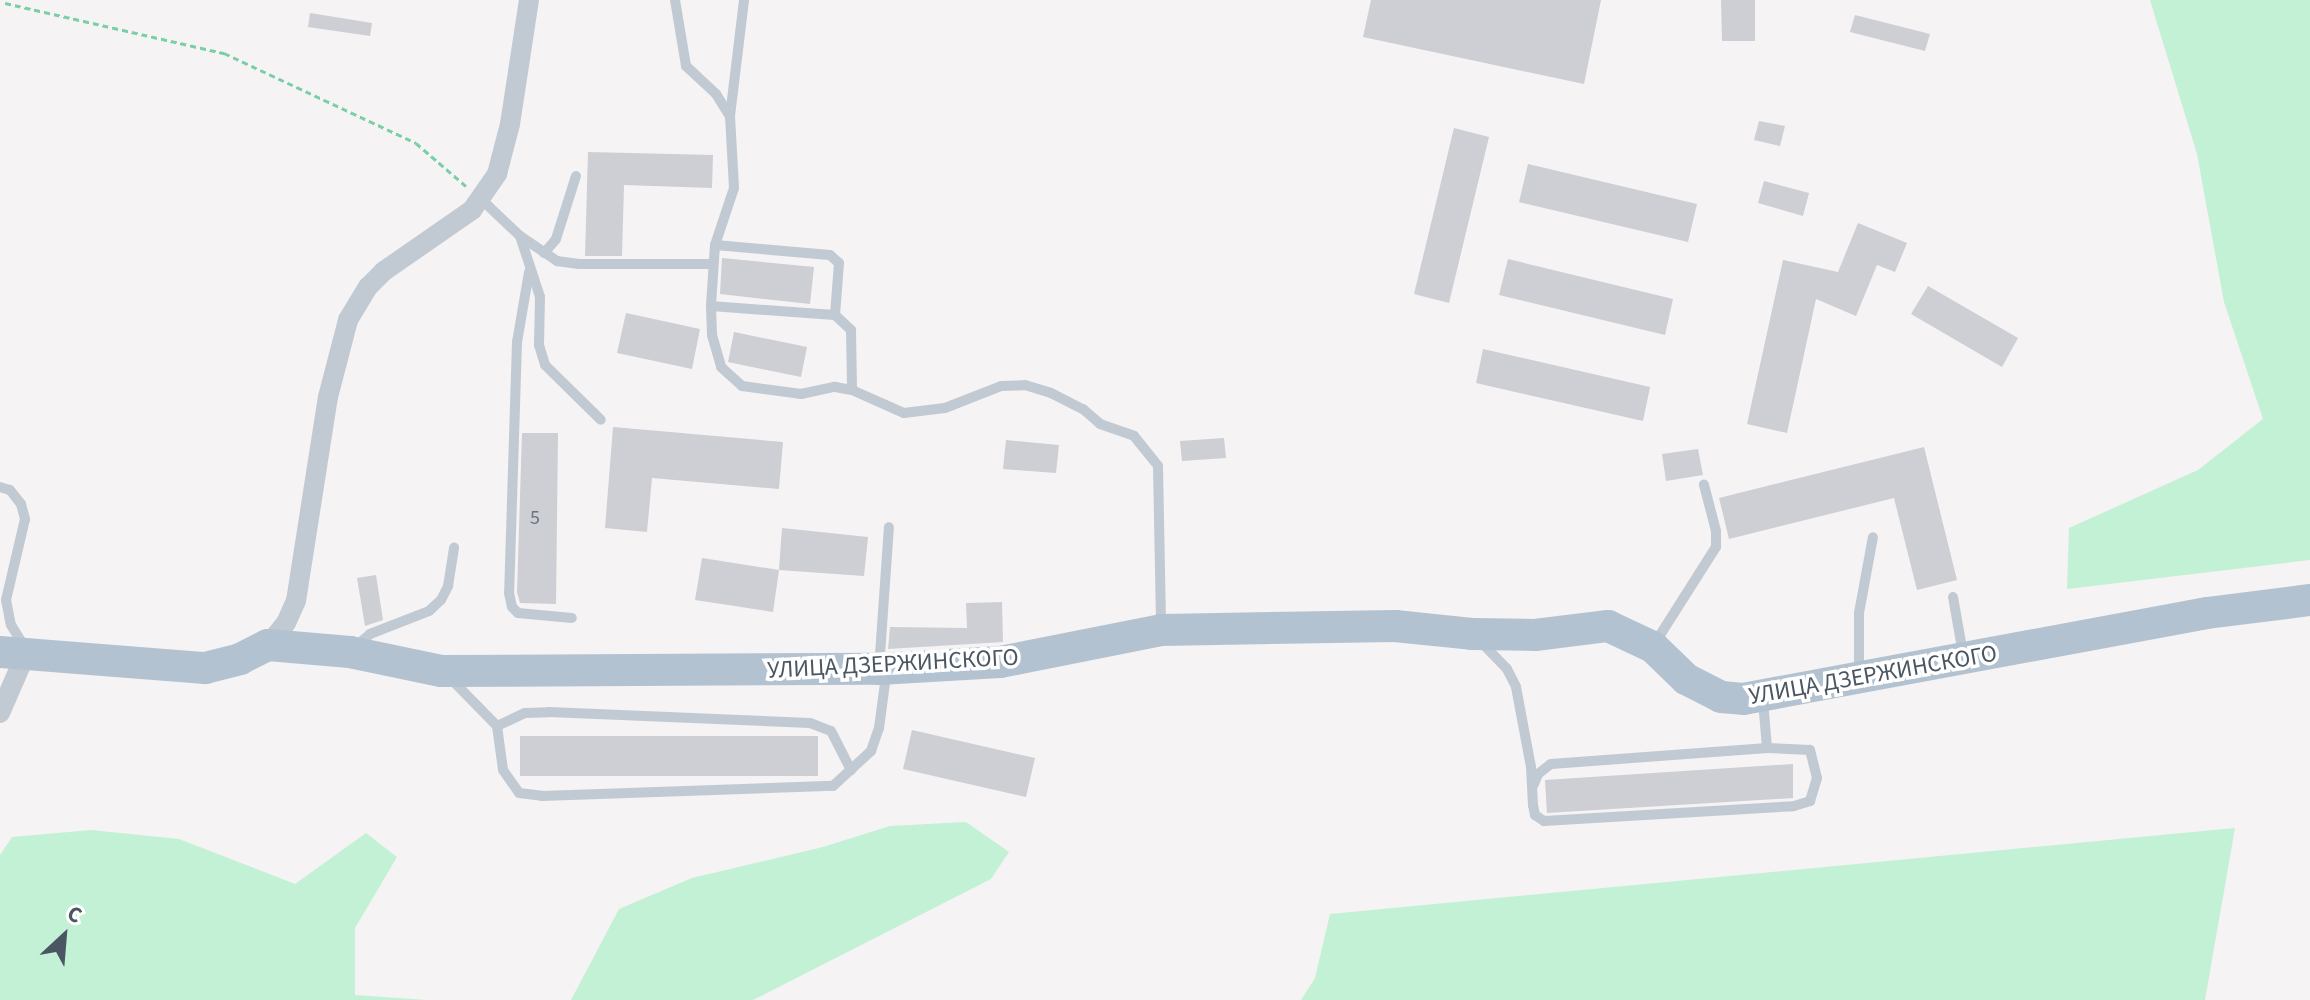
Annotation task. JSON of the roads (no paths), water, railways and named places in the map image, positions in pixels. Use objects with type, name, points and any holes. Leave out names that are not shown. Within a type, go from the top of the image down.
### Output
[{"type":"main road","name":"УЛИЦА ДЗЕРЖИНСКОГО","points":[[268,645],[350,652],[441,671],[879,669],[1000,662],[1161,630],[1395,626],[1472,634],[1535,635],[1608,626],[1653,647],[1686,679],[1721,697],[1762,696],[2207,613],[2310,600]]},
{"type":"main road","points":[[14,652],[205,668],[240,659],[268,645]]},
{"type":"street","points":[[268,645],[286,623],[296,601],[328,397],[348,320],[368,287],[384,271],[446,230],[481,199],[504,156],[528,0]]},
{"type":"street","points":[[0,713],[14,652]]},
{"type":"lane","points":[[675,0],[686,66],[716,94],[730,116]]},
{"type":"lane","points":[[744,0],[730,116],[734,188],[715,245],[713,264],[712,335],[721,367],[742,386],[801,394],[835,387],[852,390],[904,413],[945,408],[1001,386],[1025,385],[1051,393],[1083,409],[1100,424],[1134,436],[1158,466],[1161,630]]},
{"type":"lane","points":[[544,253],[556,239],[576,176]]},
{"type":"lane","points":[[481,199],[520,236],[557,261],[579,264],[713,264]]},
{"type":"lane","points":[[520,236],[529,272],[540,297],[539,345],[545,365],[601,420]]},
{"type":"lane","points":[[715,245],[830,255],[839,263],[835,315]]},
{"type":"lane","points":[[529,272],[517,342],[509,593],[512,607],[518,613],[572,618]]},
{"type":"lane","points":[[711,306],[835,315],[851,330],[852,390]]},
{"type":"lane","points":[[1653,647],[1716,547],[1716,531],[1704,485]]},
{"type":"lane","points":[[0,487],[10,490],[21,504],[25,519],[6,600],[14,652]]},
{"type":"lane","points":[[441,671],[470,694],[497,726],[503,770],[508,782],[519,793],[542,796],[833,786],[871,751],[879,728],[885,683],[879,669],[889,527]]},
{"type":"lane","points":[[1860,676],[1859,613],[1873,537]]},
{"type":"lane","points":[[350,652],[370,634],[429,611],[441,600],[448,586],[454,547]]},
{"type":"lane","points":[[1953,597],[1964,660]]},
{"type":"lane","points":[[1472,634],[1507,669],[1516,687],[1522,705],[1535,815],[1544,821],[1560,823],[1794,806],[1810,801],[1817,778],[1810,750],[1767,748],[1551,764],[1538,774],[1532,789]]},
{"type":"lane","points":[[1762,696],[1767,748]]},
{"type":"lane","points":[[497,726],[525,713],[549,712],[810,723],[831,731],[851,770]]}]
